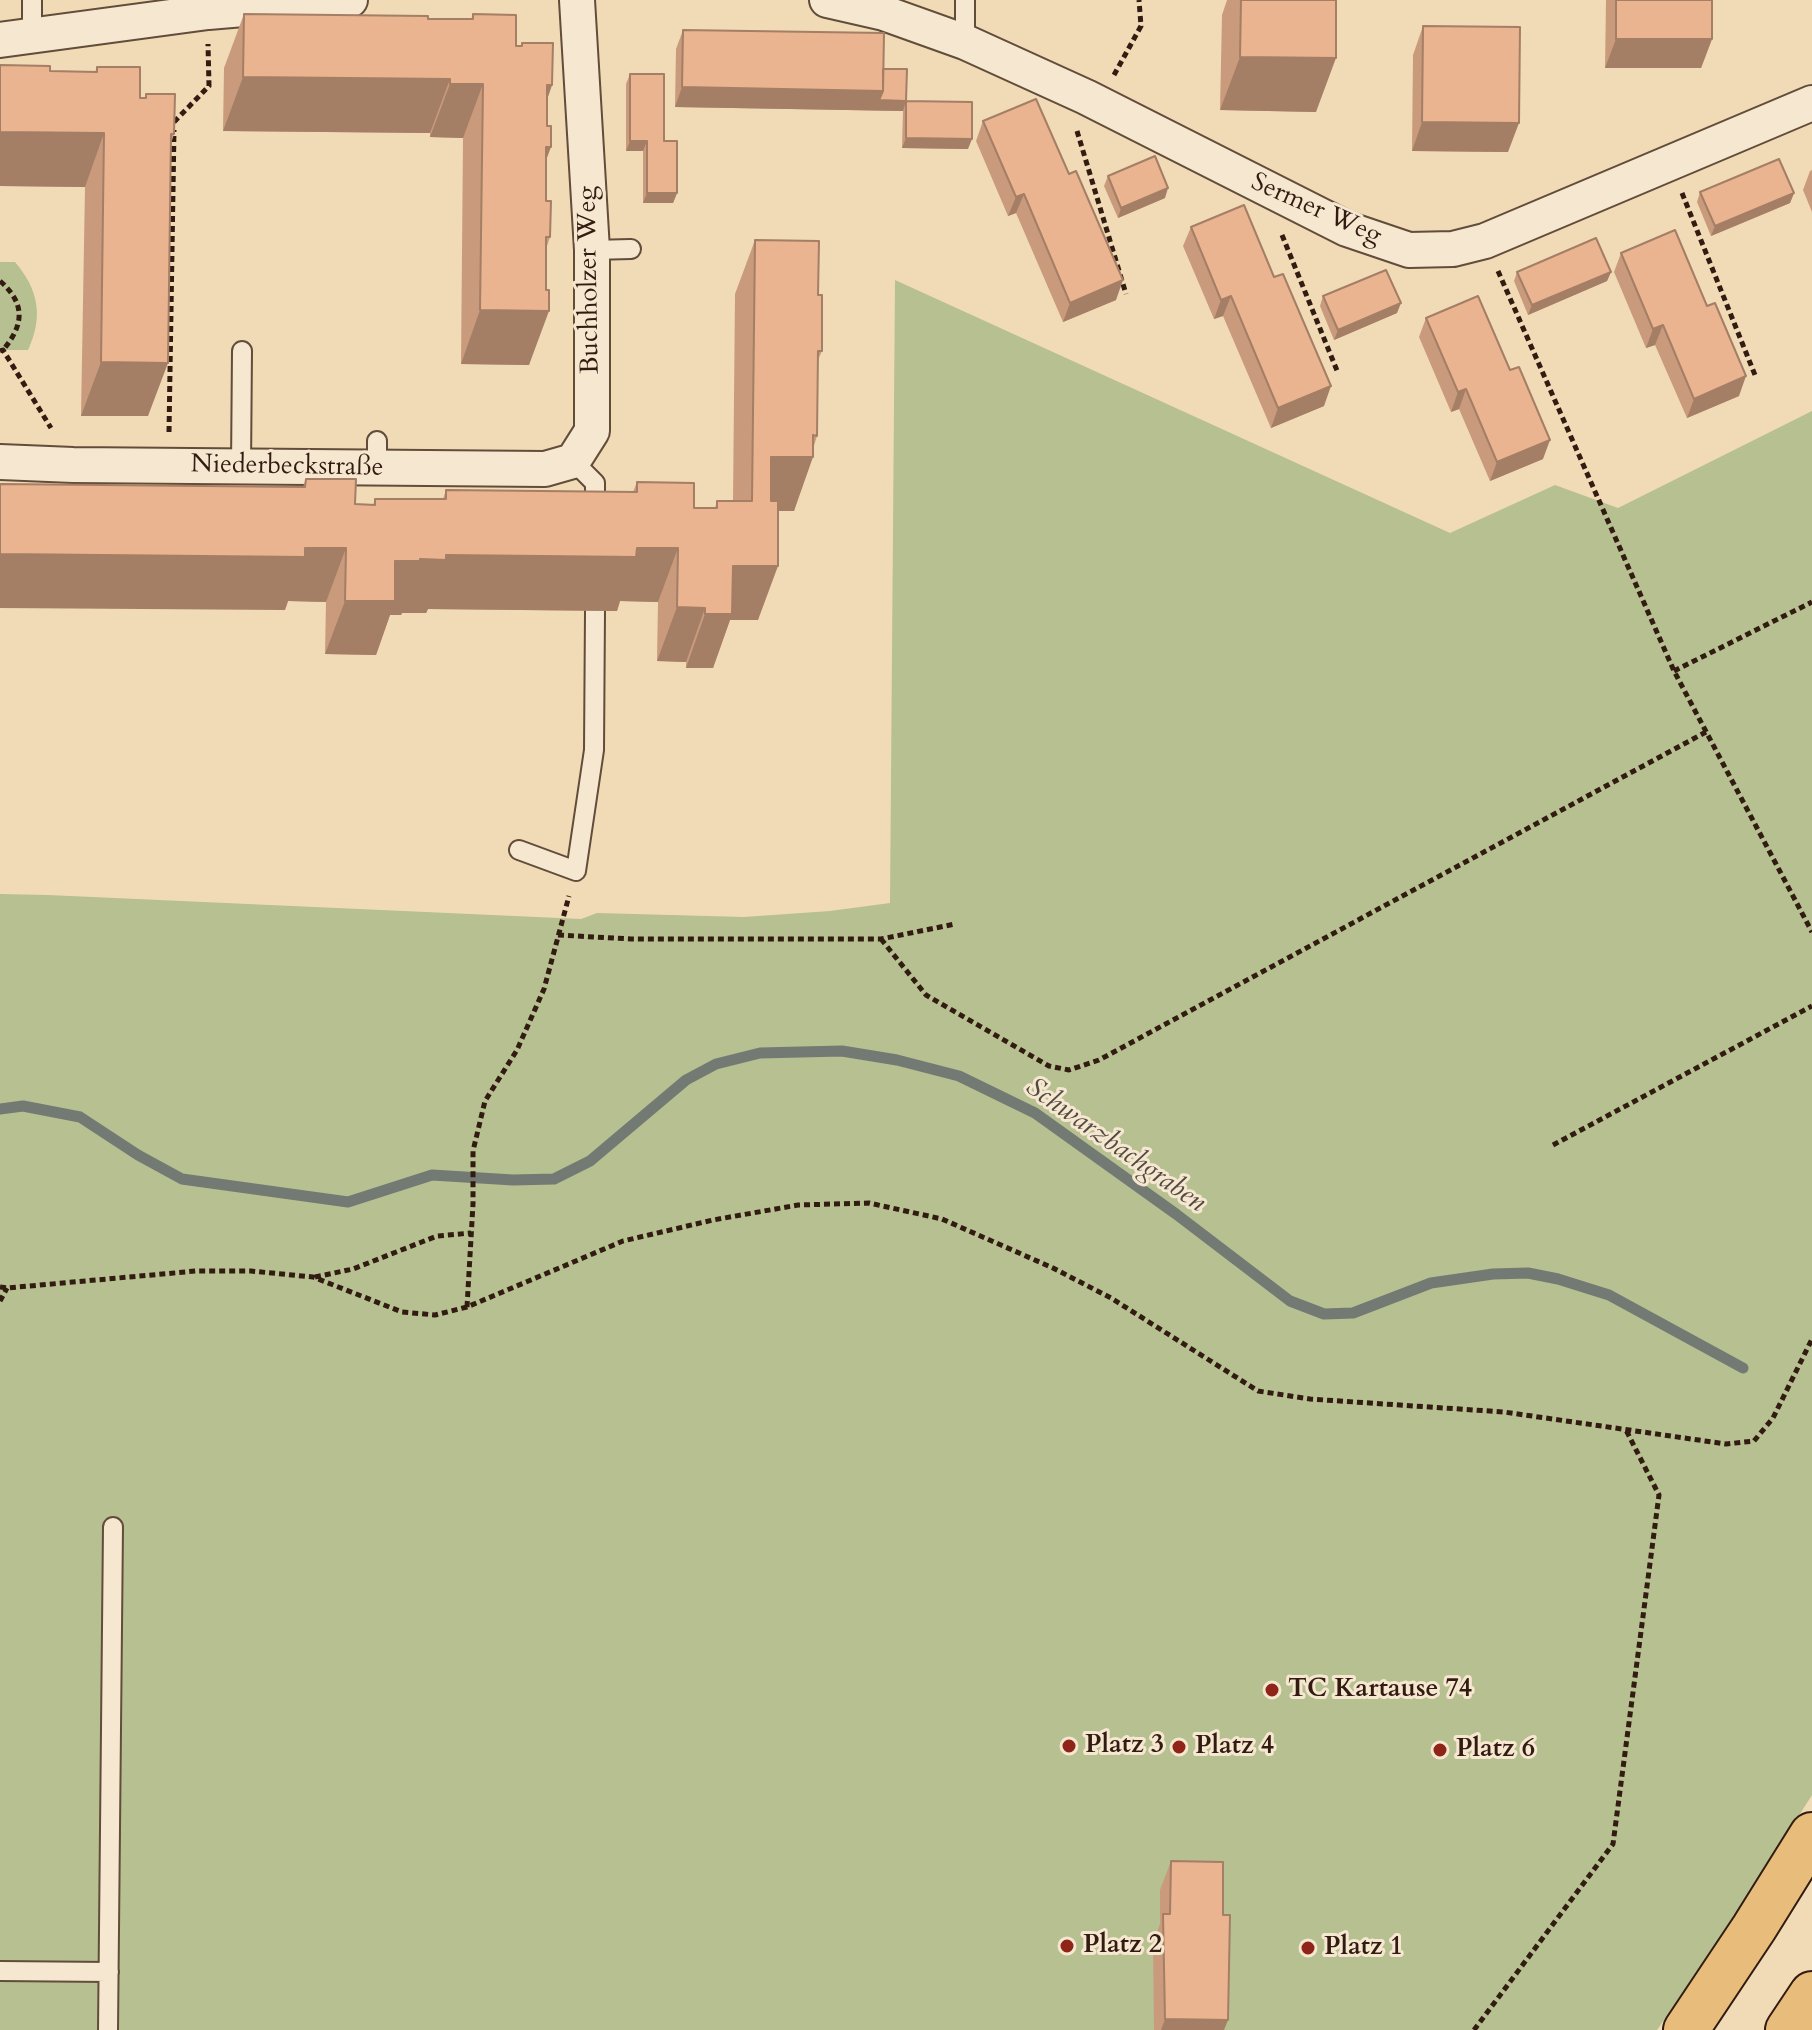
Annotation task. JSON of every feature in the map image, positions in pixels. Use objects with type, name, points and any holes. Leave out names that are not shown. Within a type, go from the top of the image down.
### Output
[{"type":"highway","points":[[1686,2030],[1812,1835]]},
{"type":"highway","points":[[1788,2030],[1812,1994]]},
{"type":"street","points":[[16,38],[208,12],[350,0]]},
{"type":"street","name":"Buchholzer Weg","points":[[573,461],[592,431],[592,250],[577,0]]},
{"type":"street","name":"Sermer Weg","points":[[827,0],[884,13],[965,42],[1092,100],[1347,229],[1409,250],[1453,249],[1485,241],[1812,103]]},
{"type":"street","name":"Niederbeckstraße","points":[[0,462],[241,466],[377,454],[545,469],[573,461]]},
{"type":"lane","points":[[16,38],[32,0]]},
{"type":"lane","points":[[965,0],[965,42]]},
{"type":"lane","points":[[592,250],[631,249]]},
{"type":"lane","points":[[241,466],[242,351]]},
{"type":"lane","points":[[573,461],[595,483],[595,530]]},
{"type":"lane","points":[[519,850],[576,871],[594,750],[595,611]]},
{"type":"lane","points":[[108,2030],[113,1527]]},
{"type":"lane","points":[[0,1971],[109,1972]]},
{"type":"path","points":[[1126,294],[1074,121],[1092,100],[1141,26],[1139,0]]},
{"type":"path","points":[[168,465],[174,122],[209,86],[208,12]]},
{"type":"path","points":[[162,113],[174,122]]},
{"type":"path","points":[[1670,163],[1755,375]]},
{"type":"path","points":[[1285,198],[1275,218],[1338,373]]},
{"type":"path","points":[[1485,241],[1674,671],[1812,932]]},
{"type":"path","points":[[0,281],[10,290],[18,306],[20,322],[14,336],[1,350],[73,465]]},
{"type":"path","points":[[1674,671],[1812,602]]},
{"type":"path","points":[[881,939],[926,995],[1049,1066],[1069,1070],[1086,1066],[1706,732]]},
{"type":"path","points":[[467,1307],[473,1151],[485,1101],[517,1050],[544,989],[576,871]]},
{"type":"path","points":[[558,935],[631,939],[881,939],[955,924]]},
{"type":"path","points":[[1553,1145],[1812,1006]]},
{"type":"path","points":[[0,1301],[3,1287],[196,1271],[251,1271],[313,1277],[402,1312],[435,1315],[467,1307],[623,1241],[713,1220],[798,1205],[869,1203],[942,1219],[1053,1268],[1111,1298],[1258,1391],[1310,1399],[1504,1412],[1726,1444],[1754,1441],[1773,1418],[1812,1339]]},
{"type":"path","points":[[313,1277],[353,1269],[437,1236],[471,1233]]},
{"type":"path","points":[[1474,2030],[1613,1844],[1659,1495],[1626,1429]]},
{"type":"green space","points":[[0,262],[15,262],[33,293],[36,326],[28,350],[0,350]]},
{"type":"green space","points":[[895,280],[1450,533],[1555,485],[1618,508],[1812,411],[1812,1795],[1723,1935],[1657,2030],[0,2030],[0,894],[581,919],[597,913],[744,917],[890,903]]},
{"type":"building","points":[[1241,0],[1336,0],[1336,58],[1240,57]]},
{"type":"building","points":[[1616,0],[1712,0],[1712,39],[1616,39]]},
{"type":"building","points":[[244,14],[428,16],[428,19],[473,19],[473,14],[516,15],[516,46],[522,46],[522,43],[553,43],[552,85],[547,85],[547,126],[551,126],[551,147],[546,147],[546,201],[551,201],[550,237],[546,237],[549,311],[480,310],[483,84],[450,84],[450,79],[243,77]]},
{"type":"building","points":[[1423,26],[1520,27],[1519,123],[1422,122]]},
{"type":"building","points":[[683,30],[884,33],[883,91],[682,87]]},
{"type":"building","points":[[0,65],[50,66],[50,71],[97,72],[97,67],[140,67],[140,98],[146,98],[146,94],[175,94],[174,134],[171,134],[168,363],[101,362],[104,133],[0,132]]},
{"type":"building","points":[[883,69],[907,69],[906,101],[879,100],[883,91]]},
{"type":"building","points":[[630,74],[664,74],[664,141],[677,141],[677,193],[647,193],[647,141],[630,141]]},
{"type":"building","points":[[1036,99],[1069,174],[1076,171],[1123,280],[1070,303],[1024,194],[1016,197],[983,121]]},
{"type":"building","points":[[906,101],[972,102],[972,139],[906,138]]},
{"type":"building","points":[[1155,156],[1168,188],[1121,208],[1108,176]]},
{"type":"building","points":[[1779,159],[1794,193],[1715,226],[1700,192]]},
{"type":"building","points":[[1244,205],[1274,277],[1283,274],[1331,386],[1278,408],[1231,296],[1221,300],[1191,227]]},
{"type":"building","points":[[1675,230],[1707,306],[1715,303],[1746,376],[1694,399],[1663,325],[1653,329],[1621,253]]},
{"type":"building","points":[[1596,238],[1611,272],[1532,305],[1517,272]]},
{"type":"building","points":[[755,240],[819,241],[818,295],[822,295],[822,351],[818,351],[817,436],[813,435],[813,457],[771,457],[771,501],[778,501],[778,566],[733,566],[732,614],[705,614],[705,608],[677,607],[678,548],[637,548],[636,557],[446,555],[446,560],[395,561],[395,601],[345,601],[346,548],[305,548],[305,557],[0,554],[0,484],[305,487],[306,479],[356,479],[355,504],[375,505],[375,499],[446,499],[446,490],[637,492],[637,482],[694,483],[694,508],[717,508],[717,501],[752,501]]},
{"type":"building","points":[[1386,270],[1401,303],[1338,330],[1323,296]]},
{"type":"building","points":[[1478,296],[1510,370],[1519,367],[1550,440],[1497,462],[1466,389],[1458,392],[1426,318]]},
{"type":"building","points":[[1171,1861],[1223,1862],[1223,1915],[1230,1915],[1228,2020],[1165,2019],[1163,1914],[1170,1914]]},
{"type":"waterway","name":"Schwarzbachgraben","points":[[0,1109],[23,1106],[80,1117],[182,1179],[348,1202],[432,1175],[554,1179],[590,1161],[686,1080],[716,1064],[760,1053],[842,1051],[897,1060],[959,1076],[1035,1113],[1290,1301],[1324,1314],[1353,1313],[1431,1283],[1493,1274],[1528,1273],[1609,1295],[1743,1368]]},
{"type":"place","name":"TC Kartause 74","points":[[1272,1690]]},
{"type":"place","name":"Platz 3","points":[[1069,1746]]},
{"type":"place","name":"Platz 4","points":[[1179,1747]]},
{"type":"place","name":"Platz 6","points":[[1440,1750]]},
{"type":"place","name":"Platz 2","points":[[1067,1946]]},
{"type":"place","name":"Platz 1","points":[[1308,1948]]}]
